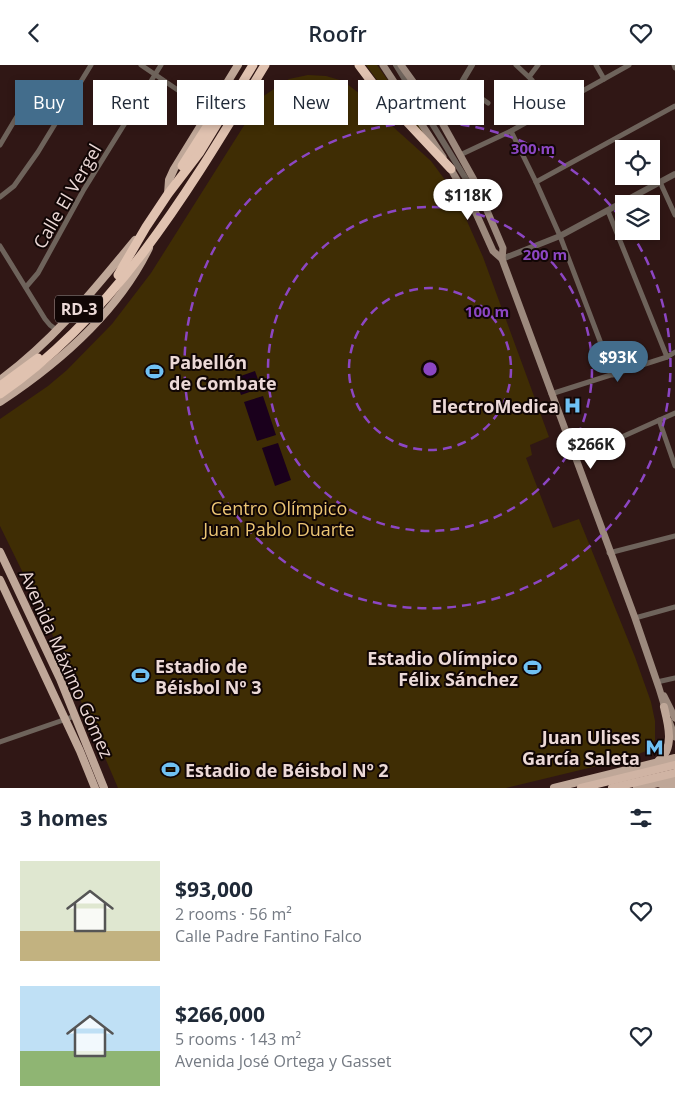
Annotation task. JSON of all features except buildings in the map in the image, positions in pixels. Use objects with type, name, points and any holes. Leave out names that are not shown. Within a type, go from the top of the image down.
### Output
[{"type":"highway","points":[[169,190],[246,65]]},
{"type":"highway","name":"RD-3","points":[[0,386],[32,363],[70,330],[119,273],[169,190],[200,152],[253,65]]},
{"type":"highway","name":"RD-3","points":[[0,394],[37,367],[70,338],[105,299],[154,237],[201,169],[265,65]]},
{"type":"highway","points":[[359,65],[380,93],[451,169]]},
{"type":"highway","points":[[581,788],[675,765]]},
{"type":"highway","points":[[612,788],[675,773]]},
{"type":"main road","name":"RD-3","points":[[229,80],[238,65]]},
{"type":"main road","points":[[384,65],[451,169],[475,211],[493,251],[502,259],[658,685],[668,725],[668,747],[666,755],[652,764]]},
{"type":"main road","points":[[401,65],[412,80]]},
{"type":"main road","name":"RD-3","points":[[169,190],[169,181],[174,169],[202,125]]},
{"type":"main road","points":[[443,125],[474,180],[504,248],[502,259]]},
{"type":"main road","name":"RD-3","points":[[0,380],[25,361],[58,331],[92,294],[146,227]]},
{"type":"main road","name":"RD-3","points":[[0,402],[24,386],[88,331],[111,307],[140,268],[154,237]]},
{"type":"main road","name":"Avenida Máximo Gómez","points":[[0,552],[60,679],[104,788]]},
{"type":"main road","name":"Avenida Máximo Gómez","points":[[0,580],[95,788]]},
{"type":"main road","points":[[658,685],[675,718]]},
{"type":"main road","points":[[664,707],[675,737]]},
{"type":"main road","points":[[554,788],[675,758]]},
{"type":"main road","points":[[625,770],[634,771],[663,764],[669,765],[671,768],[667,776],[637,784],[632,788]]},
{"type":"main road","points":[[637,788],[675,779]]},
{"type":"main road","points":[[649,785],[666,784],[675,787]]},
{"type":"street","points":[[0,197],[14,186],[38,152],[91,65]]},
{"type":"street","points":[[141,65],[177,90]]},
{"type":"street","name":"Calle El Vergel","points":[[26,287],[38,273],[83,191],[161,65]]},
{"type":"street","points":[[396,65],[469,183],[482,200]]},
{"type":"street","points":[[463,80],[472,65]]},
{"type":"street","points":[[516,65],[531,80]]},
{"type":"street","points":[[529,77],[538,65]]},
{"type":"street","points":[[596,65],[604,79]]},
{"type":"street","points":[[584,90],[629,65]]},
{"type":"street","points":[[484,100],[488,103]]},
{"type":"street","points":[[536,182],[675,106]]},
{"type":"street","points":[[0,145],[15,120]]},
{"type":"street","points":[[460,155],[522,125]]},
{"type":"street","points":[[511,131],[560,236],[613,375]]},
{"type":"street","points":[[675,175],[660,182],[675,215]]},
{"type":"street","points":[[502,259],[560,236],[655,185]]},
{"type":"street","points":[[608,211],[667,357]]},
{"type":"street","points":[[0,246],[50,325],[58,331]]},
{"type":"street","points":[[551,394],[667,357],[675,352]]},
{"type":"street","points":[[575,458],[675,413]]},
{"type":"street","points":[[659,420],[675,466]]},
{"type":"street","points":[[609,553],[675,536]]},
{"type":"street","points":[[635,618],[675,607]]},
{"type":"street","points":[[658,685],[675,678]]},
{"type":"street","points":[[0,742],[75,716]]},
{"type":"green space","points":[[366,65],[377,65],[388,80],[377,80]]},
{"type":"green space","name":"Centro Olímpico Juan Pablo Duarte","points":[[308,75],[326,76],[340,80],[288,80]]},
{"type":"green space","name":"Centro Olímpico Juan Pablo Duarte","points":[[348,85],[358,92],[358,125],[391,125],[431,161],[454,192],[483,257],[549,437],[530,445],[532,455],[526,458],[553,528],[579,519],[635,657],[651,702],[655,721],[655,740],[650,749],[626,759],[506,788],[118,788],[47,622],[0,526],[0,419],[48,386],[67,370],[112,324],[151,273],[244,125],[264,125],[264,96],[274,89],[274,125],[348,125]]},
{"type":"green space","points":[[415,125],[420,125],[431,141]]},
{"type":"shaded area","points":[[255,371],[261,388],[241,395],[235,378]]},
{"type":"shaded area","points":[[263,396],[276,435],[257,441],[244,402]]},
{"type":"shaded area","points":[[278,443],[291,480],[275,486],[262,448]]},
{"type":"place","name":"Pabellón de Combate","points":[[155,372]]},
{"type":"place","name":"ElectroMedica","points":[[573,406]]},
{"type":"place","name":"Estadio Olímpico Félix Sánchez","points":[[532,668]]},
{"type":"place","name":"Estadio de Béisbol Nº 3","points":[[141,676]]},
{"type":"place","name":"Juan Ulises García Saleta","points":[[654,747]]},
{"type":"place","name":"Estadio de Béisbol Nº 2","points":[[171,770]]}]
